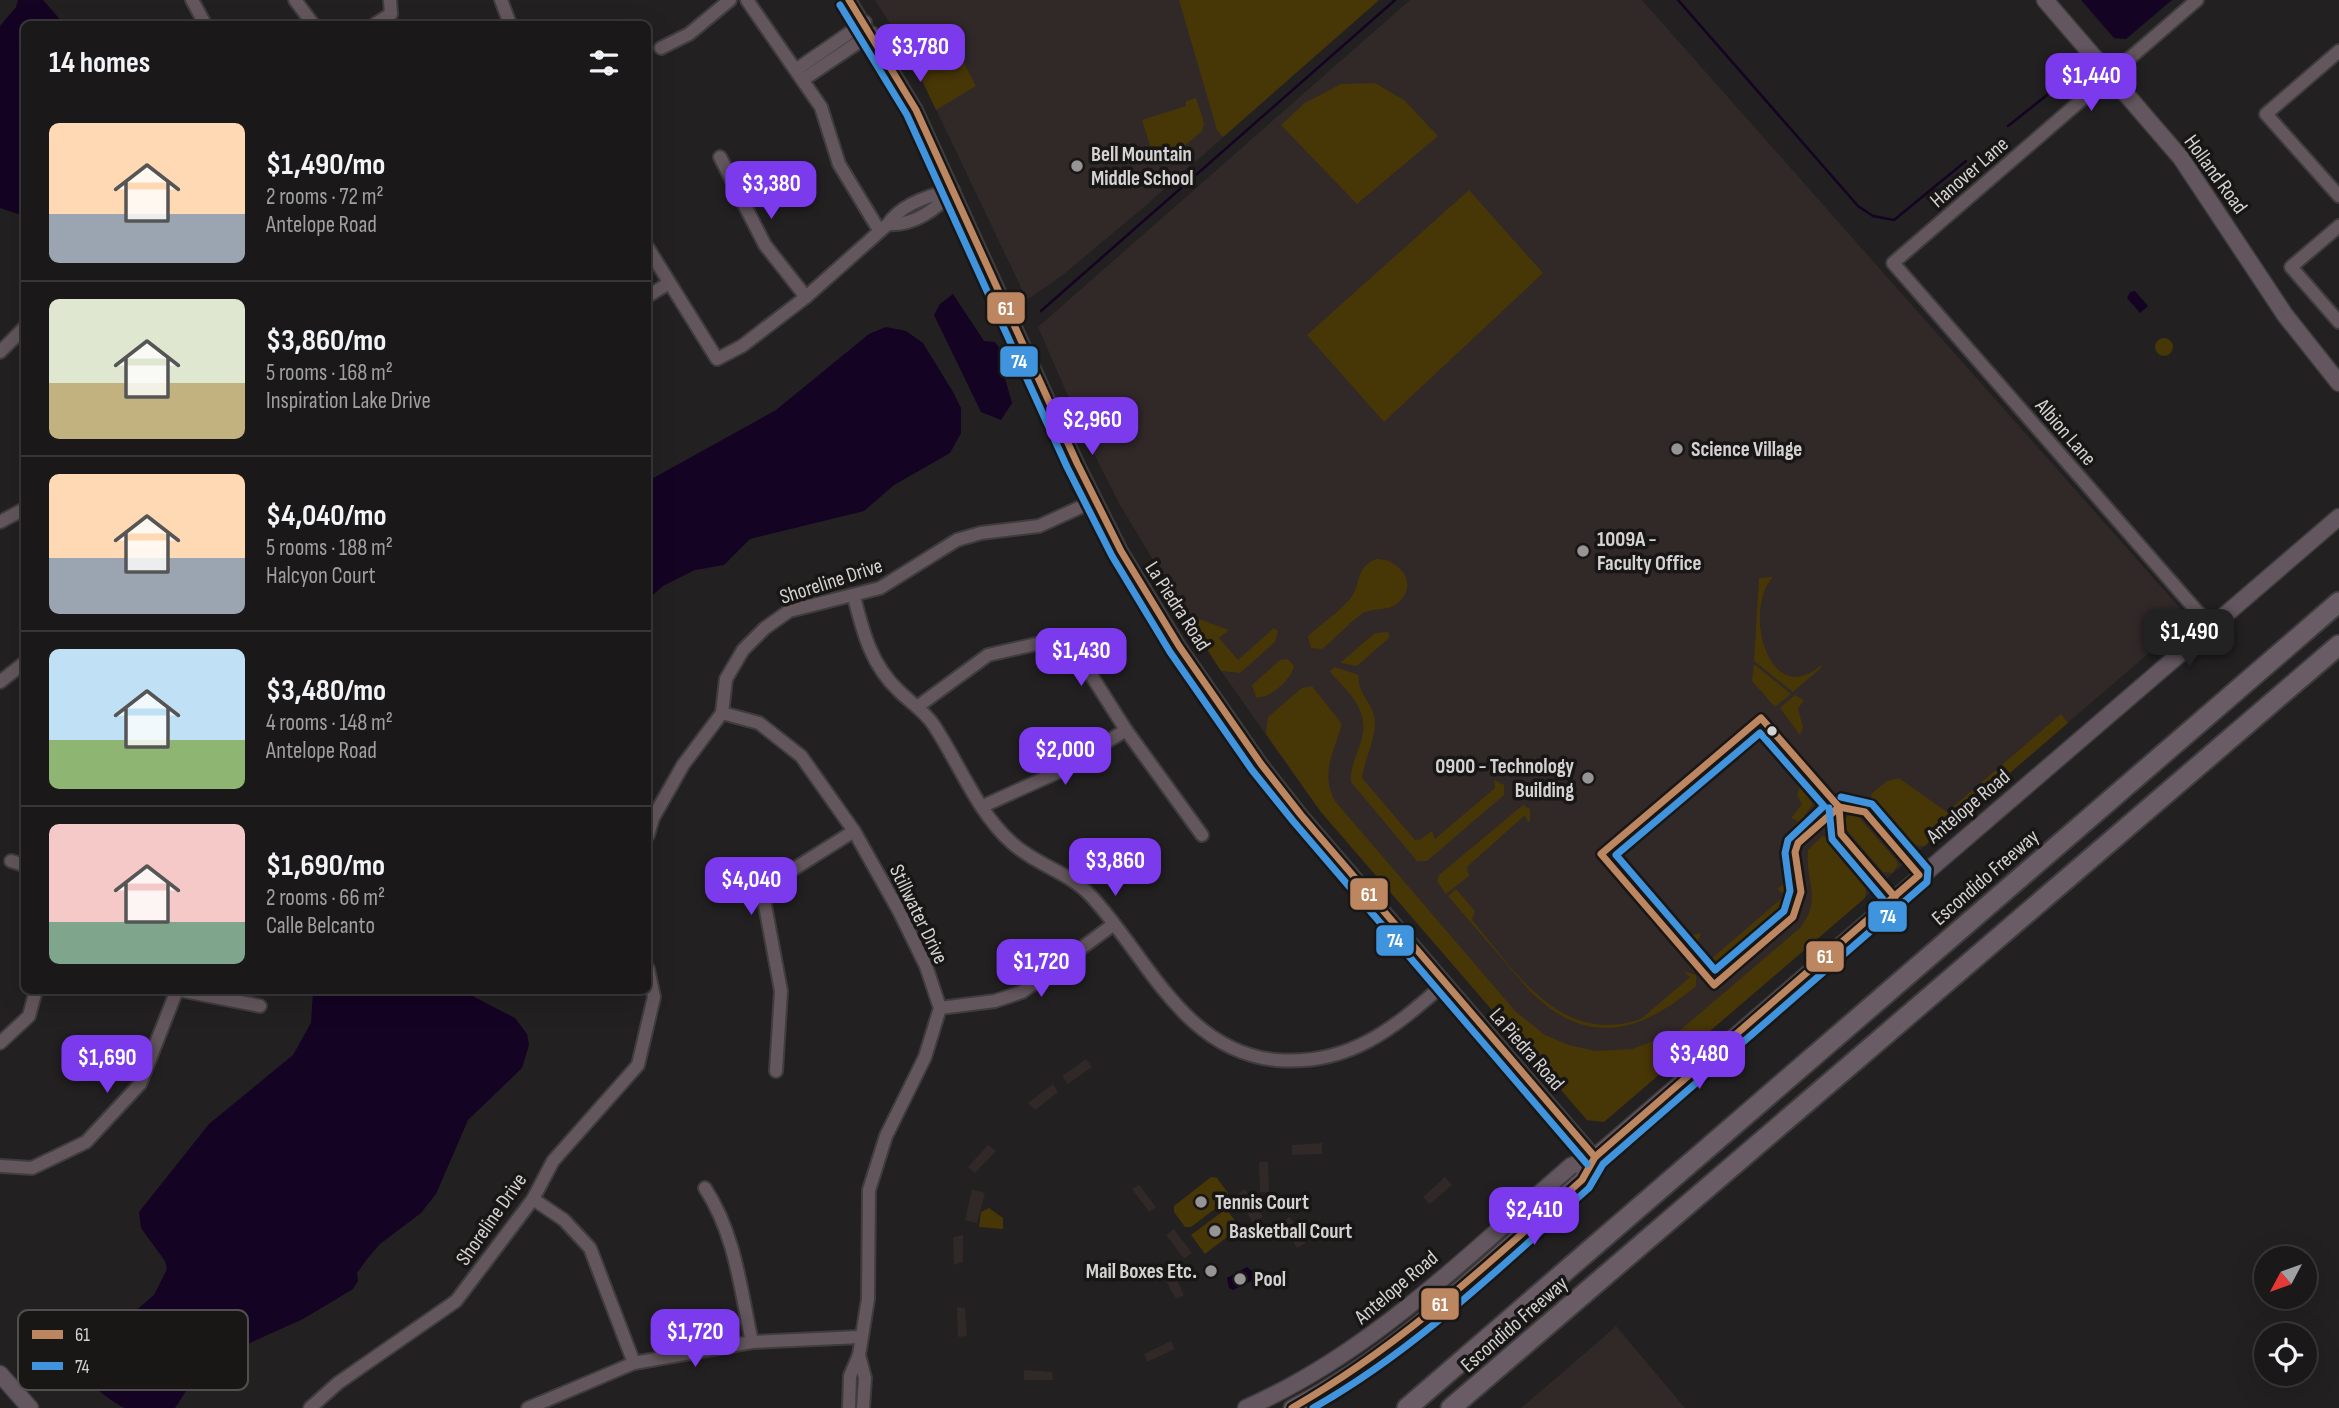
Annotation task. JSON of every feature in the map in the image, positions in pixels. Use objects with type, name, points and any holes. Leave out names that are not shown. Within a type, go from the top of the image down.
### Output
[{"type":"highway","name":"Escondido Freeway","points":[[1407,1408],[2339,601]]},
{"type":"highway","name":"Escondido Freeway","points":[[1451,1408],[2339,645]]},
{"type":"main road","name":"Holland Road","points":[[2045,0],[2181,158],[2285,315],[2339,383]]},
{"type":"main road","name":"Antelope Road","points":[[1292,1408],[1352,1374],[1415,1327],[1582,1180],[1595,1157],[2339,517]]},
{"type":"main road","name":"Antelope Road","points":[[1246,1408],[1317,1372],[1364,1342],[1571,1166],[1595,1157]]},
{"type":"main road","points":[[0,1374],[30,1408]]},
{"type":"street","points":[[192,0],[203,21]]},
{"type":"street","points":[[295,0],[311,21]]},
{"type":"street","points":[[380,21],[391,14],[390,0]]},
{"type":"street","points":[[501,0],[509,21]]},
{"type":"street","points":[[661,48],[689,34],[730,0]]},
{"type":"street","points":[[747,0],[821,107],[839,164],[851,188],[883,227]]},
{"type":"street","name":"La Piedra Road","points":[[849,0],[916,110],[1094,501],[1147,598],[1261,764],[1444,984],[1595,1157]]},
{"type":"street","name":"Hanover Lane","points":[[1893,263],[2197,0]]},
{"type":"street","points":[[800,74],[868,28]]},
{"type":"street","points":[[2339,51],[2266,114],[2339,196]]},
{"type":"street","points":[[720,157],[765,244],[806,297]]},
{"type":"street","points":[[651,253],[717,359],[742,346],[806,297],[895,213],[932,195],[953,190]]},
{"type":"street","points":[[2339,226],[2291,267],[2339,322]]},
{"type":"street","name":"Albion Lane","points":[[1893,263],[2210,626]]},
{"type":"street","points":[[651,294],[669,283]]},
{"type":"street","points":[[1,350],[21,331]]},
{"type":"street","name":"Shoreline Drive","points":[[651,825],[683,765],[722,713],[726,679],[743,650],[765,628],[789,611],[824,600],[854,597],[899,578],[936,550],[957,540],[981,533],[1039,526],[1094,501]]},
{"type":"street","points":[[0,522],[21,511]]},
{"type":"street","points":[[854,597],[873,658],[898,690],[932,722],[998,830],[1014,846],[1066,875],[1090,894],[1169,998],[1190,1021],[1217,1040],[1274,1060],[1308,1060],[1343,1053],[1370,1042],[1394,1027],[1444,984]]},
{"type":"street","points":[[917,707],[988,655],[1067,637],[1126,730],[1202,835]]},
{"type":"street","points":[[0,682],[21,665]]},
{"type":"street","name":"Stillwater Drive","points":[[722,713],[759,723],[801,756],[854,831],[926,966],[940,1008]]},
{"type":"street","points":[[983,806],[1056,773],[1126,730]]},
{"type":"street","points":[[776,1071],[781,991],[762,888],[854,831]]},
{"type":"street","points":[[863,1408],[865,1378],[859,1354],[868,1299],[869,1190],[886,1136],[925,1057],[940,1008],[995,1001],[1022,992],[1114,924]]},
{"type":"street","name":"Shoreline Drive","points":[[310,1408],[338,1383],[456,1301],[533,1199],[553,1161],[638,1065],[654,997],[651,983]]},
{"type":"street","points":[[0,1043],[29,1016],[35,994]]},
{"type":"street","points":[[0,1166],[32,1168],[86,1142],[140,1084],[176,994]]},
{"type":"street","points":[[198,994],[260,1006]]},
{"type":"street","points":[[705,1188],[722,1214],[736,1256],[752,1342]]},
{"type":"street","points":[[533,1199],[564,1220],[590,1248],[634,1363]]},
{"type":"street","points":[[528,1408],[634,1363],[752,1342],[860,1337]]},
{"type":"street","points":[[849,1408],[850,1376],[859,1354]]},
{"type":"shaded area","points":[[18,0],[43,0],[61,21],[21,21],[21,215],[0,208],[0,26],[16,7]]},
{"type":"shaded area","name":"Bell Mountain Middle School","points":[[875,0],[1379,0],[1144,207],[1064,274],[1027,300],[910,55]]},
{"type":"shaded area","points":[[1179,0],[1379,0],[1223,137],[1217,130]]},
{"type":"shaded area","points":[[1410,0],[1642,0],[2180,608],[2176,612],[2178,628],[1604,1122],[1587,1120],[1321,812],[1299,782],[1212,658],[1120,505],[1088,442],[1038,327]]},
{"type":"shaded area","points":[[2081,0],[2172,0],[2126,39],[2114,38]]},
{"type":"shaded area","points":[[962,59],[976,86],[936,110],[918,72]]},
{"type":"shaded area","points":[[1375,83],[1404,100],[1438,136],[1357,204],[1281,125],[1305,103],[1341,84]]},
{"type":"shaded area","points":[[1196,98],[1204,123],[1202,131],[1168,160],[1160,161],[1153,155],[1142,120],[1186,106],[1186,101]]},
{"type":"shaded area","points":[[1469,190],[1543,273],[1384,422],[1307,335]]},
{"type":"shaded area","points":[[2135,291],[2148,306],[2140,313],[2127,298],[2130,292]]},
{"type":"shaded area","points":[[953,294],[984,341],[995,342],[1003,353],[1002,368],[1012,403],[1001,420],[981,412],[934,315],[940,304]]},
{"type":"shaded area","points":[[886,327],[906,331],[923,343],[961,408],[961,433],[950,453],[894,485],[864,511],[750,539],[724,565],[695,570],[663,586],[651,596],[651,479],[776,410],[869,334]]},
{"type":"shaded area","points":[[2160,338],[2168,338],[2173,347],[2171,354],[2160,356],[2155,351],[2155,343]]},
{"type":"shaded area","points":[[1376,559],[1392,563],[1404,573],[1407,580],[1405,595],[1391,607],[1363,613],[1322,649],[1311,648],[1308,636],[1350,599],[1364,567]]},
{"type":"shaded area","points":[[1773,577],[1764,592],[1760,611],[1766,651],[1775,666],[1787,675],[1803,676],[1821,665],[1822,667],[1793,692],[1754,661],[1759,578]]},
{"type":"shaded area","points":[[1185,614],[1229,630],[1219,638],[1238,660],[1274,628],[1278,631],[1275,642],[1240,673],[1221,671]]},
{"type":"shaded area","points":[[1388,632],[1390,637],[1357,666],[1340,663],[1375,633]]},
{"type":"shaded area","points":[[1288,659],[1294,666],[1285,682],[1273,692],[1256,697],[1252,685],[1280,660]]},
{"type":"shaded area","points":[[1754,664],[1791,694],[1775,707],[1752,681]]},
{"type":"shaded area","points":[[1334,667],[1359,675],[1360,687],[1374,715],[1373,737],[1362,778],[1415,840],[1432,831],[1435,839],[1495,788],[1494,780],[1504,785],[1504,795],[1427,861],[1417,861],[1351,782],[1352,767],[1363,733],[1363,722],[1357,704],[1330,672]]},
{"type":"shaded area","points":[[1312,686],[1342,724],[1329,772],[1335,801],[1516,1012],[1545,1035],[1569,1045],[1595,1051],[1632,1049],[1678,1032],[1800,928],[1811,908],[1812,899],[1808,850],[1822,836],[1832,839],[1867,879],[1865,898],[1604,1122],[1587,1120],[1321,812],[1266,734],[1268,717],[1302,688]]},
{"type":"shaded area","points":[[1795,695],[1804,700],[1798,709],[1803,727],[1800,735],[1780,708]]},
{"type":"shaded area","points":[[2061,714],[2068,723],[1925,846],[1906,845],[1872,805],[1871,794],[1887,781],[1899,778],[1947,812]]},
{"type":"shaded area","points":[[1800,787],[1813,804],[1804,816],[1806,819],[1786,843],[1789,902],[1717,968],[1709,969],[1702,962],[1703,955],[1712,958],[1782,898],[1783,893],[1777,889],[1786,882],[1785,842],[1798,821],[1791,818],[1802,804],[1797,795]]},
{"type":"shaded area","points":[[1523,805],[1530,809],[1530,821],[1528,822],[1525,815],[1467,867],[1469,876],[1446,894],[1437,881],[1439,875]]},
{"type":"shaded area","points":[[1856,814],[1896,860],[1898,865],[1892,873],[1883,872],[1844,827],[1847,816]]},
{"type":"shaded area","points":[[1618,849],[1692,935],[1701,933],[1698,942],[1690,946],[1682,940],[1615,862],[1614,854]]},
{"type":"shaded area","points":[[1456,889],[1475,911],[1472,920],[1506,962],[1543,1000],[1564,1014],[1587,1022],[1612,1025],[1641,1019],[1690,977],[1684,971],[1696,975],[1696,986],[1654,1015],[1633,1024],[1612,1028],[1592,1027],[1571,1021],[1529,990],[1448,896]]},
{"type":"shaded area","points":[[313,994],[469,994],[515,1018],[527,1034],[529,1045],[522,1068],[468,1120],[436,1194],[421,1213],[380,1244],[357,1273],[358,1281],[353,1289],[303,1319],[248,1344],[248,1310],[137,1310],[154,1295],[167,1269],[165,1261],[141,1228],[139,1212],[209,1124],[293,1055],[311,1023]]},
{"type":"shaded area","points":[[1086,1059],[1092,1067],[1068,1084],[1062,1076]]},
{"type":"shaded area","points":[[1053,1084],[1058,1092],[1035,1110],[1028,1103]]},
{"type":"shaded area","points":[[1322,1143],[1322,1154],[1292,1155],[1292,1145]]},
{"type":"shaded area","points":[[988,1145],[996,1151],[975,1173],[968,1167]]},
{"type":"shaded area","points":[[1259,1162],[1268,1162],[1269,1192],[1260,1192]]},
{"type":"shaded area","name":"Tennis Court","points":[[1211,1177],[1217,1178],[1228,1193],[1228,1199],[1191,1227],[1185,1227],[1174,1212],[1174,1206]]},
{"type":"shaded area","points":[[1445,1177],[1452,1185],[1430,1204],[1423,1197]]},
{"type":"shaded area","points":[[1139,1185],[1156,1207],[1149,1212],[1132,1189]]},
{"type":"shaded area","points":[[972,1189],[985,1193],[977,1223],[965,1220]]},
{"type":"shaded area","points":[[1245,1189],[1263,1217],[1253,1223],[1236,1195]]},
{"type":"shaded area","points":[[989,1208],[1003,1218],[1003,1229],[979,1227],[981,1212]]},
{"type":"shaded area","name":"Basketball Court","points":[[1226,1209],[1240,1227],[1205,1254],[1191,1235]]},
{"type":"shaded area","points":[[1290,1217],[1306,1243],[1297,1248],[1281,1222]]},
{"type":"shaded area","points":[[1174,1229],[1192,1253],[1184,1259],[1166,1235]]},
{"type":"shaded area","points":[[963,1235],[963,1262],[954,1265],[953,1237]]},
{"type":"shaded area","name":"Pool","points":[[1247,1267],[1253,1272],[1253,1280],[1233,1290],[1229,1288],[1227,1278]]},
{"type":"shaded area","points":[[1172,1270],[1184,1295],[1176,1299],[1162,1274]]},
{"type":"shaded area","points":[[957,1307],[965,1308],[967,1336],[958,1337]]},
{"type":"shaded area","points":[[1616,1326],[1685,1408],[1521,1408],[1606,1335]]},
{"type":"shaded area","points":[[1171,1341],[1175,1349],[1147,1362],[1144,1354]]},
{"type":"shaded area","points":[[1024,1370],[1052,1372],[1053,1380],[1024,1380]]},
{"type":"shaded area","points":[[99,1390],[187,1390],[175,1408],[125,1408]]},
{"type":"waterway","points":[[1041,311],[1395,0]]},
{"type":"waterway","points":[[1678,0],[1858,206],[1873,216],[1894,220],[1966,161]]},
{"type":"waterway","points":[[2008,126],[2057,87]]},
{"type":"transit line","name":"61","points":[[849,0],[916,110],[1077,463],[1121,551],[1179,646],[1261,764],[1301,815],[1595,1157]]},
{"type":"transit line","name":"74","points":[[840,5],[907,115],[1067,467],[1112,556],[1170,652],[1252,770],[1293,821],[1587,1164]]},
{"type":"transit line","name":"61","points":[[1761,718],[1839,807],[1798,843],[1795,852],[1801,892],[1793,917],[1714,985],[1601,854],[1761,718]]},
{"type":"transit line","name":"74","points":[[1760,733],[1824,806],[1788,840],[1785,853],[1790,891],[1784,911],[1715,970],[1616,855],[1760,733]]},
{"type":"transit line","name":"74","points":[[1313,1408],[1387,1360],[1457,1306],[1589,1188],[1603,1164],[1927,882],[1928,869],[1872,804],[1841,797]]},
{"type":"transit line","name":"61","points":[[1839,807],[1841,834],[1895,897]]},
{"type":"transit line","name":"61","points":[[1292,1408],[1370,1358],[1443,1302],[1582,1180],[1595,1157],[1919,875],[1865,812],[1839,807]]},
{"type":"transit line","name":"74","points":[[1829,808],[1832,839],[1887,904]]},
{"type":"place","name":"Bell Mountain Middle School","points":[[1077,166]]},
{"type":"place","name":"Science Village","points":[[1677,449]]},
{"type":"place","name":"1009A - Faculty Office","points":[[1583,551]]},
{"type":"place","name":"0900 - Technology Building","points":[[1588,778]]},
{"type":"place","name":"Tennis Court","points":[[1201,1202]]},
{"type":"place","name":"Basketball Court","points":[[1215,1231]]},
{"type":"place","name":"Mail Boxes Etc.","points":[[1211,1271]]},
{"type":"place","name":"Pool","points":[[1240,1279]]}]
